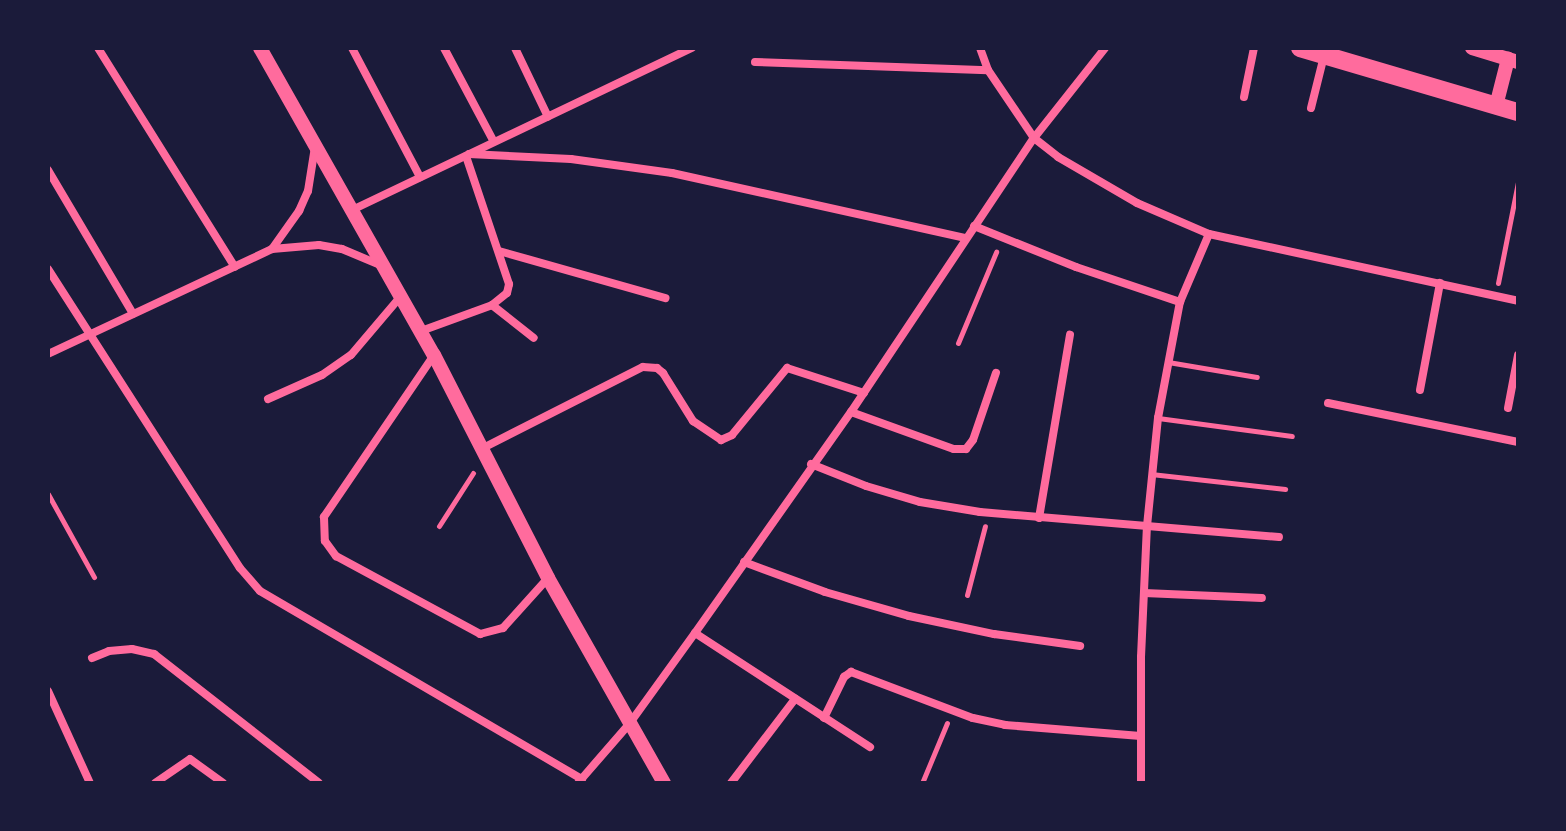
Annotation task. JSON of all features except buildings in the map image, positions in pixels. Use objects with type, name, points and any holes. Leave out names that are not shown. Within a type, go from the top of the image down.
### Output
[{"type":"main road","points":[[1300,48],[1518,112]]},
{"type":"street","points":[[98,48],[235,267]]},
{"type":"street","points":[[260,48],[421,331],[548,578],[664,783]]},
{"type":"street","points":[[352,48],[420,177]]},
{"type":"street","points":[[444,48],[494,142]]},
{"type":"street","points":[[515,48],[548,117]]},
{"type":"street","points":[[352,210],[692,48]]},
{"type":"street","points":[[980,48],[988,70],[1034,138],[1058,157],[1137,203],[1209,234],[1518,301]]},
{"type":"street","points":[[48,269],[240,568],[260,591],[580,781],[630,723],[695,633],[811,464],[851,412],[1034,138],[1105,48]]},
{"type":"street","points":[[1244,97],[1254,48]]},
{"type":"street","points":[[1472,48],[1512,57],[1496,106]]},
{"type":"street","points":[[1311,108],[1324,55]]},
{"type":"street","points":[[755,62],[988,70]]},
{"type":"street","points":[[272,249],[299,211],[308,191],[315,146]]},
{"type":"street","points":[[468,155],[571,159],[659,170],[966,238]]},
{"type":"street","points":[[421,331],[492,305],[507,293],[509,284],[468,155]]},
{"type":"street","points":[[48,170],[133,314]]},
{"type":"street","points":[[974,226],[1076,267],[1180,302]]},
{"type":"street","points":[[1141,783],[1144,593],[1151,474],[1167,362],[1180,302],[1209,234]]},
{"type":"street","points":[[48,354],[272,249],[296,244],[319,245],[364,256],[384,267]]},
{"type":"street","points":[[499,251],[665,298]]},
{"type":"street","points":[[1420,390],[1440,283]]},
{"type":"street","points":[[268,399],[322,375],[351,355],[401,296]]},
{"type":"street","points":[[492,305],[534,338]]},
{"type":"street","points":[[1039,518],[1070,335]]},
{"type":"street","points":[[434,355],[324,517],[325,541],[336,556],[480,634],[503,628],[548,578]]},
{"type":"street","points":[[1508,408],[1514,398],[1518,355]]},
{"type":"street","points":[[485,451],[643,367],[657,368],[663,373],[693,421],[721,440],[732,435],[787,368],[864,393]]},
{"type":"street","points":[[851,412],[954,449],[966,449],[973,440],[996,373]]},
{"type":"street","points":[[1328,403],[1518,442]]},
{"type":"street","points":[[811,464],[866,486],[920,502],[989,513],[1279,537]]},
{"type":"street","points":[[744,562],[825,592],[909,616],[994,634],[1080,646]]},
{"type":"street","points":[[1144,593],[1262,598]]},
{"type":"street","points":[[695,633],[870,747]]},
{"type":"street","points":[[92,658],[109,651],[132,649],[154,654],[319,783]]},
{"type":"street","points":[[824,718],[844,677],[851,672],[953,711],[1005,725],[1141,736]]},
{"type":"street","points":[[48,691],[90,783]]},
{"type":"street","points":[[731,783],[795,699]]},
{"type":"street","points":[[155,783],[190,759],[223,783]]},
{"type":"lane","points":[[1167,362],[1257,377]]},
{"type":"lane","points":[[1158,418],[1292,436]]},
{"type":"lane","points":[[1151,474],[1285,489]]},
{"type":"path","points":[[1495,296],[1518,182]]},
{"type":"path","points":[[958,343],[1002,237]]},
{"type":"path","points":[[439,526],[485,451]]},
{"type":"path","points":[[48,494],[94,577]]},
{"type":"path","points":[[967,595],[989,513]]},
{"type":"path","points":[[922,783],[953,711]]}]
